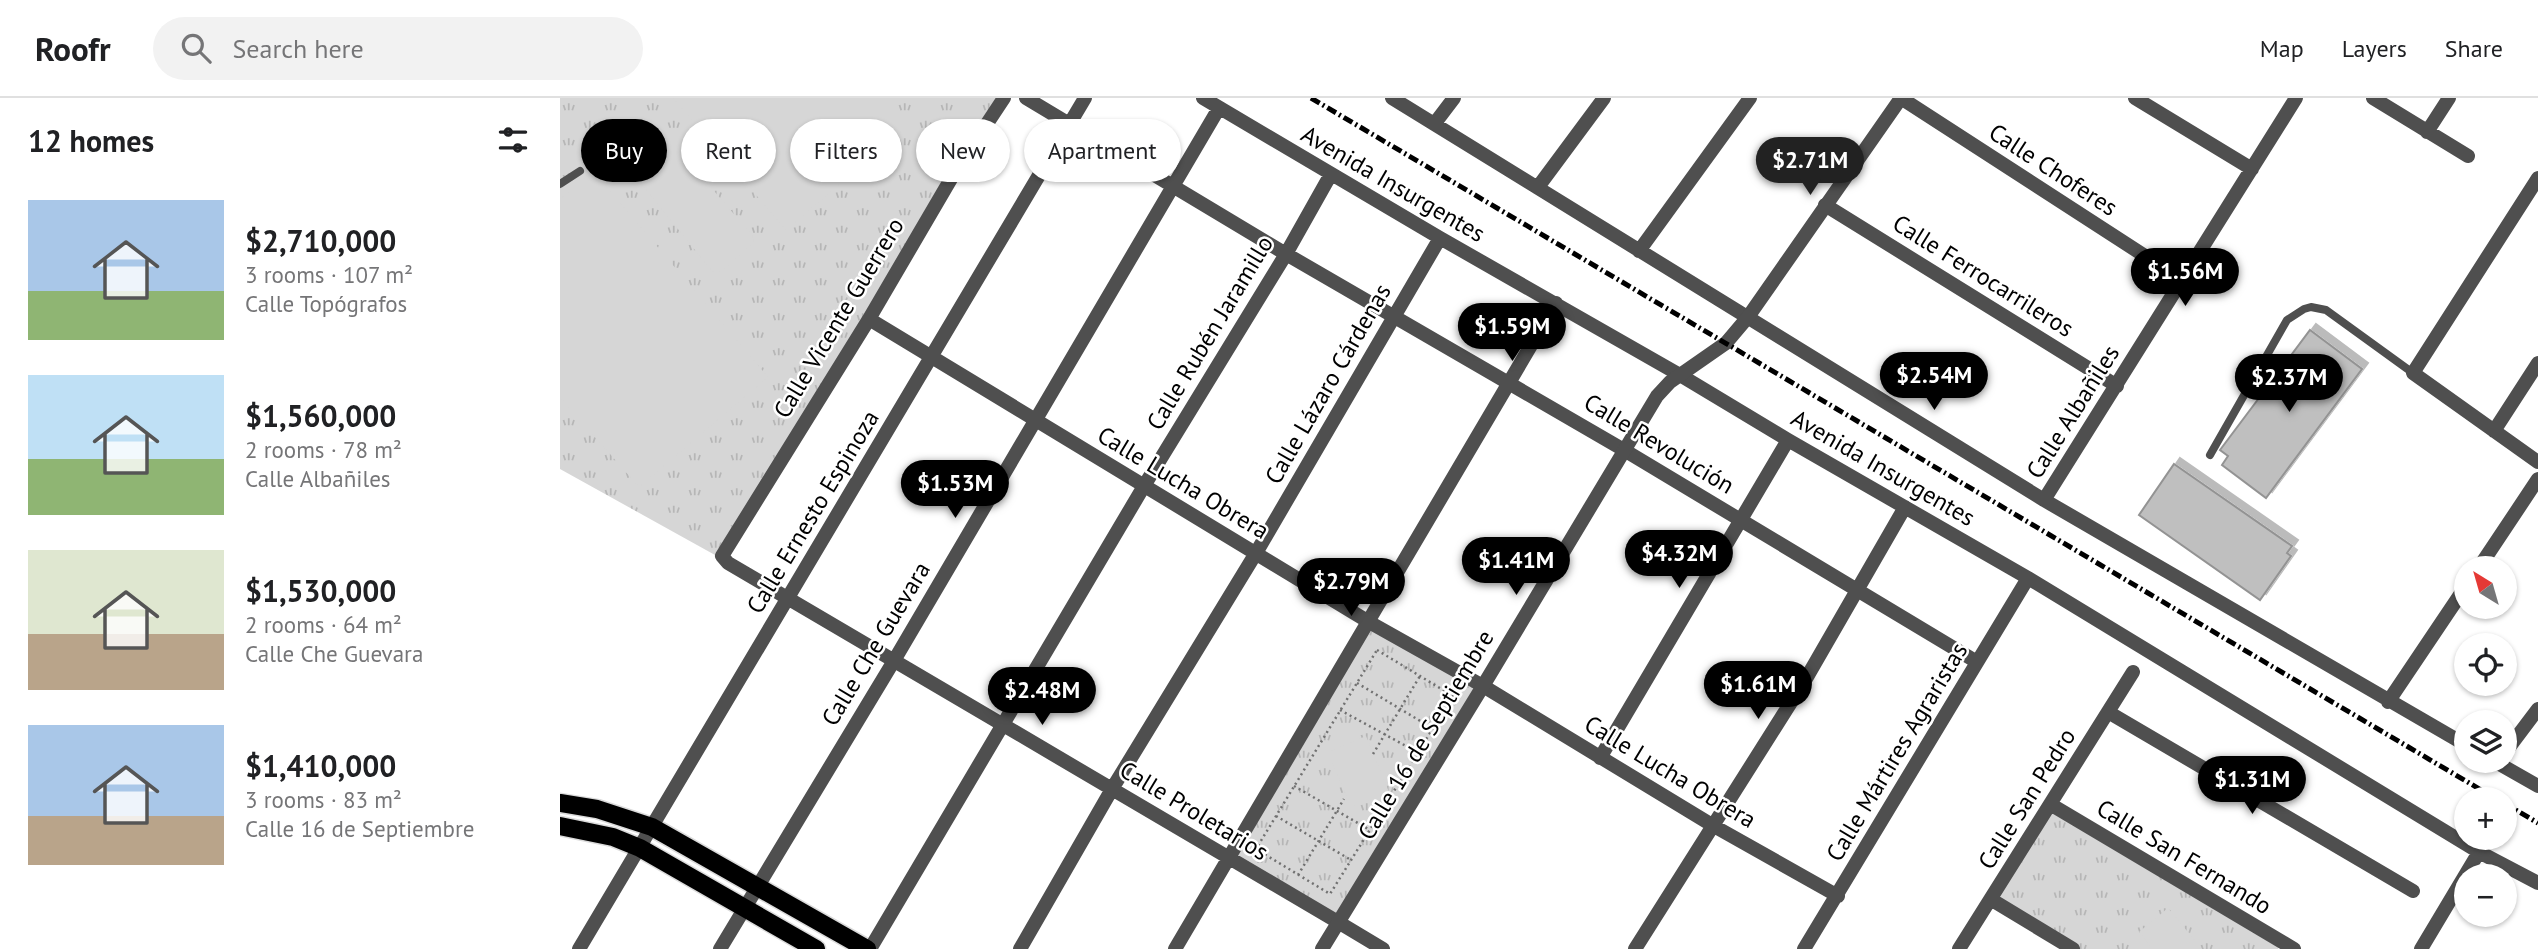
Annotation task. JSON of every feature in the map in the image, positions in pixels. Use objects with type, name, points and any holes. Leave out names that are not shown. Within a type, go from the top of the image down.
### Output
[{"type":"main road","points":[[560,803],[597,809],[652,827],[869,949]]},
{"type":"main road","points":[[560,826],[613,837],[640,848],[816,949]]},
{"type":"street","name":"Calle Vicente Guerrero","points":[[728,563],[722,556],[723,552],[869,319],[934,205],[1004,98]]},
{"type":"street","name":"Calle Revolución","points":[[1026,98],[1062,119]]},
{"type":"street","name":"Calle Ernesto Espinoza","points":[[1073,119],[1085,98]]},
{"type":"street","name":"Avenida Insurgentes","points":[[1203,98],[1440,239],[1556,303],[2028,578],[2479,852],[2538,883]]},
{"type":"street","points":[[1392,98],[2044,500],[2454,739]]},
{"type":"street","points":[[1435,124],[1454,98]]},
{"type":"street","points":[[1538,187],[1604,98]]},
{"type":"street","points":[[1639,251],[1750,98]]},
{"type":"street","name":"Calle 16 de Septiembre","points":[[1322,949],[1657,396],[1680,375],[1726,343],[1748,317],[1901,98]]},
{"type":"street","name":"Calle Choferes","points":[[1901,98],[2182,280]]},
{"type":"street","points":[[2135,98],[2252,169]]},
{"type":"street","name":"Calle Albañiles","points":[[2044,500],[2296,98]]},
{"type":"street","points":[[2373,98],[2468,156]]},
{"type":"street","points":[[2427,132],[2449,98]]},
{"type":"street","name":"Calle Che Guevara","points":[[720,949],[1219,108]]},
{"type":"street","name":"Calle Rubén Jaramillo","points":[[869,949],[1144,486],[1286,254],[1331,174]]},
{"type":"street","points":[[2538,178],[2413,373],[2538,461]]},
{"type":"street","name":"Calle Ernesto Espinoza","points":[[579,949],[1035,182]]},
{"type":"street","name":"Calle Revolución","points":[[1166,182],[1511,383],[1977,662]]},
{"type":"street","name":"Calle Ferrocarrileros","points":[[1825,205],[2117,386]]},
{"type":"street","name":"Calle Lázaro Cárdenas","points":[[1020,949],[1112,789],[1256,553],[1440,239]]},
{"type":"street","points":[[1175,949],[1556,303]]},
{"type":"street","name":"Calle Lucha Obrera","points":[[869,319],[1369,622],[1483,686],[1712,825],[1838,896]]},
{"type":"street","points":[[2494,431],[2538,363]]},
{"type":"street","points":[[1600,758],[1788,440]]},
{"type":"street","points":[[2486,556],[2538,479]]},
{"type":"street","points":[[1635,949],[1807,677],[1905,507]]},
{"type":"street","name":"Calle Proletarios","points":[[728,563],[1383,949]]},
{"type":"street","name":"Calle Mártires Agraristas","points":[[1804,949],[2028,578]]},
{"type":"street","points":[[2388,702],[2454,604]]},
{"type":"street","name":"Calle San Pedro","points":[[1959,949],[2133,672]]},
{"type":"street","points":[[2517,736],[2538,709]]},
{"type":"street","points":[[2108,712],[2413,891]]},
{"type":"street","points":[[2517,772],[2538,786]]},
{"type":"street","name":"Calle San Fernando","points":[[2050,804],[2285,947]]},
{"type":"street","points":[[2421,949],[2479,852]]},
{"type":"street","points":[[1992,900],[2073,949]]},
{"type":"lane","points":[[560,184],[580,171]]},
{"type":"lane","points":[[2210,455],[2278,333],[2294,314],[2304,309],[2311,307],[2326,310],[2413,373]]},
{"type":"path","points":[[1377,650],[1452,695],[1330,894],[1255,849],[1357,683],[1377,650]]},
{"type":"path","points":[[1373,754],[1420,676]]},
{"type":"path","points":[[1357,683],[1432,729]]},
{"type":"path","points":[[1340,710],[1418,752]]},
{"type":"path","points":[[1294,786],[1370,830]]},
{"type":"path","points":[[1298,874],[1344,799]]},
{"type":"path","points":[[1276,816],[1351,860]]},
{"type":"green space","points":[[560,98],[1005,98],[992,119],[916,119],[916,182],[954,182],[724,560],[560,469]]},
{"type":"green space","points":[[673,98],[888,98],[910,124],[902,131],[902,119],[790,119],[790,182],[842,182],[786,230],[745,182],[776,182],[776,119],[691,119]]},
{"type":"green space","points":[[669,144],[681,153],[681,182],[706,182],[752,235],[754,242],[721,272],[712,271],[640,182],[667,182]]},
{"type":"green space","points":[[581,181],[602,182],[768,377],[639,487],[560,397],[560,199]]},
{"type":"green space","points":[[1369,622],[1483,686],[1338,922],[1230,858]]},
{"type":"green space","points":[[1366,736],[1389,792],[1351,807],[1328,752]]},
{"type":"green space","points":[[2050,804],[2282,942],[2278,949],[2073,949],[1992,900]]},
{"type":"green space","points":[[2168,908],[2202,949],[2153,949],[2139,932]]},
{"type":"building","points":[[2310,330],[2362,369],[2266,498],[2222,465],[2228,456],[2220,450]]},
{"type":"building","points":[[2174,464],[2292,546],[2287,553],[2291,556],[2260,600],[2139,515]]},
{"type":"railway","points":[[1311,98],[2476,787]]},
{"type":"railway","points":[[2517,811],[2538,823]]}]
